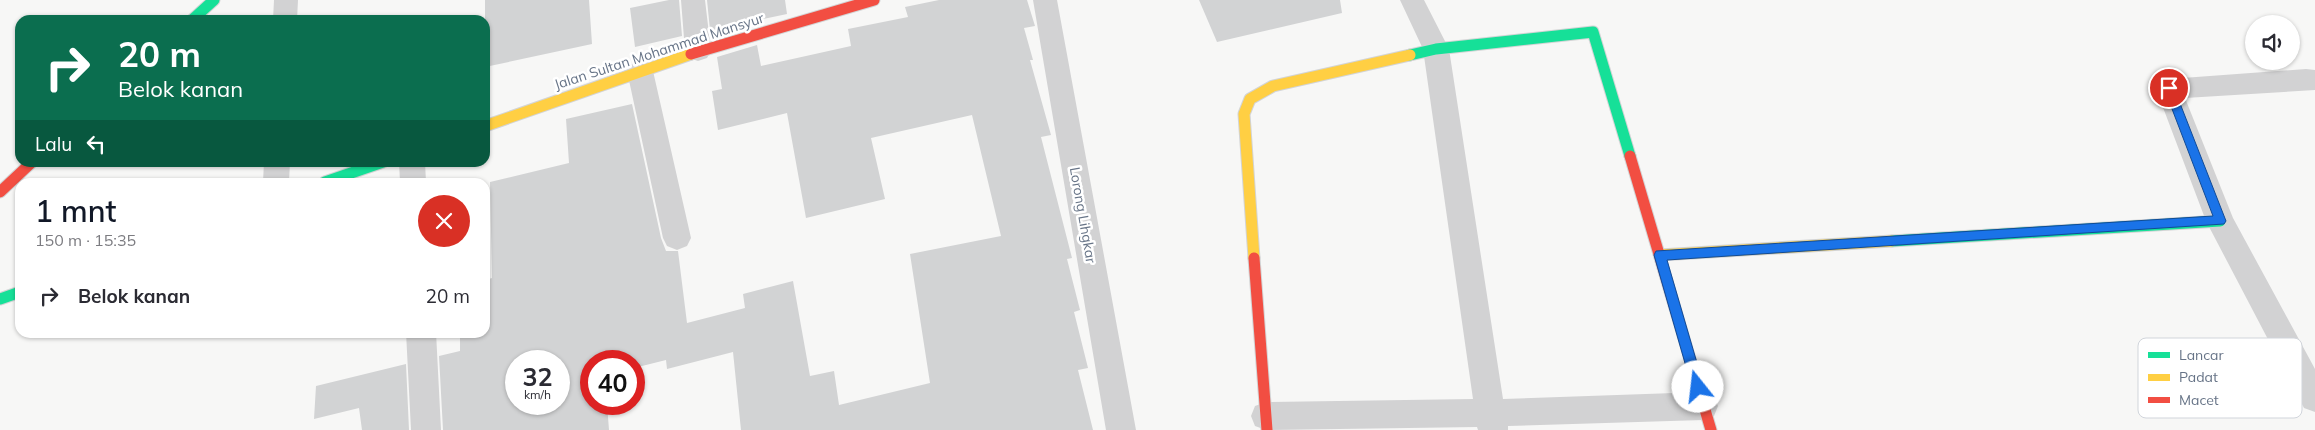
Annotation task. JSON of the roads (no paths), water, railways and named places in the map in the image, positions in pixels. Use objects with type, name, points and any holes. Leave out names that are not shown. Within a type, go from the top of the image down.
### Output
[{"type":"street","points":[[198,15],[214,0]]},
{"type":"street","points":[[285,15],[286,0]]},
{"type":"street","points":[[693,0],[698,51]]},
{"type":"street","name":"Jalan Sultan Mohammad Mansyur","points":[[490,124],[698,51],[874,0]]},
{"type":"street","name":"Lorong Lihgkar","points":[[1045,0],[1121,430]]},
{"type":"street","points":[[1412,0],[1436,49],[1491,422]]},
{"type":"street","points":[[1593,32],[1660,255],[1707,418],[1491,422],[1266,423],[1244,114],[1250,99],[1272,86],[1436,49],[1593,32]]},
{"type":"street","points":[[640,71],[677,238]]},
{"type":"street","points":[[2283,338],[2220,221],[2169,88],[2315,80]]},
{"type":"street","points":[[0,192],[27,167]]},
{"type":"street","points":[[337,178],[368,167]]},
{"type":"street","points":[[1660,255],[2220,221]]},
{"type":"street","points":[[0,299],[15,294]]},
{"type":"street","points":[[421,338],[426,430]]},
{"type":"street","points":[[2302,374],[2315,398]]}]
